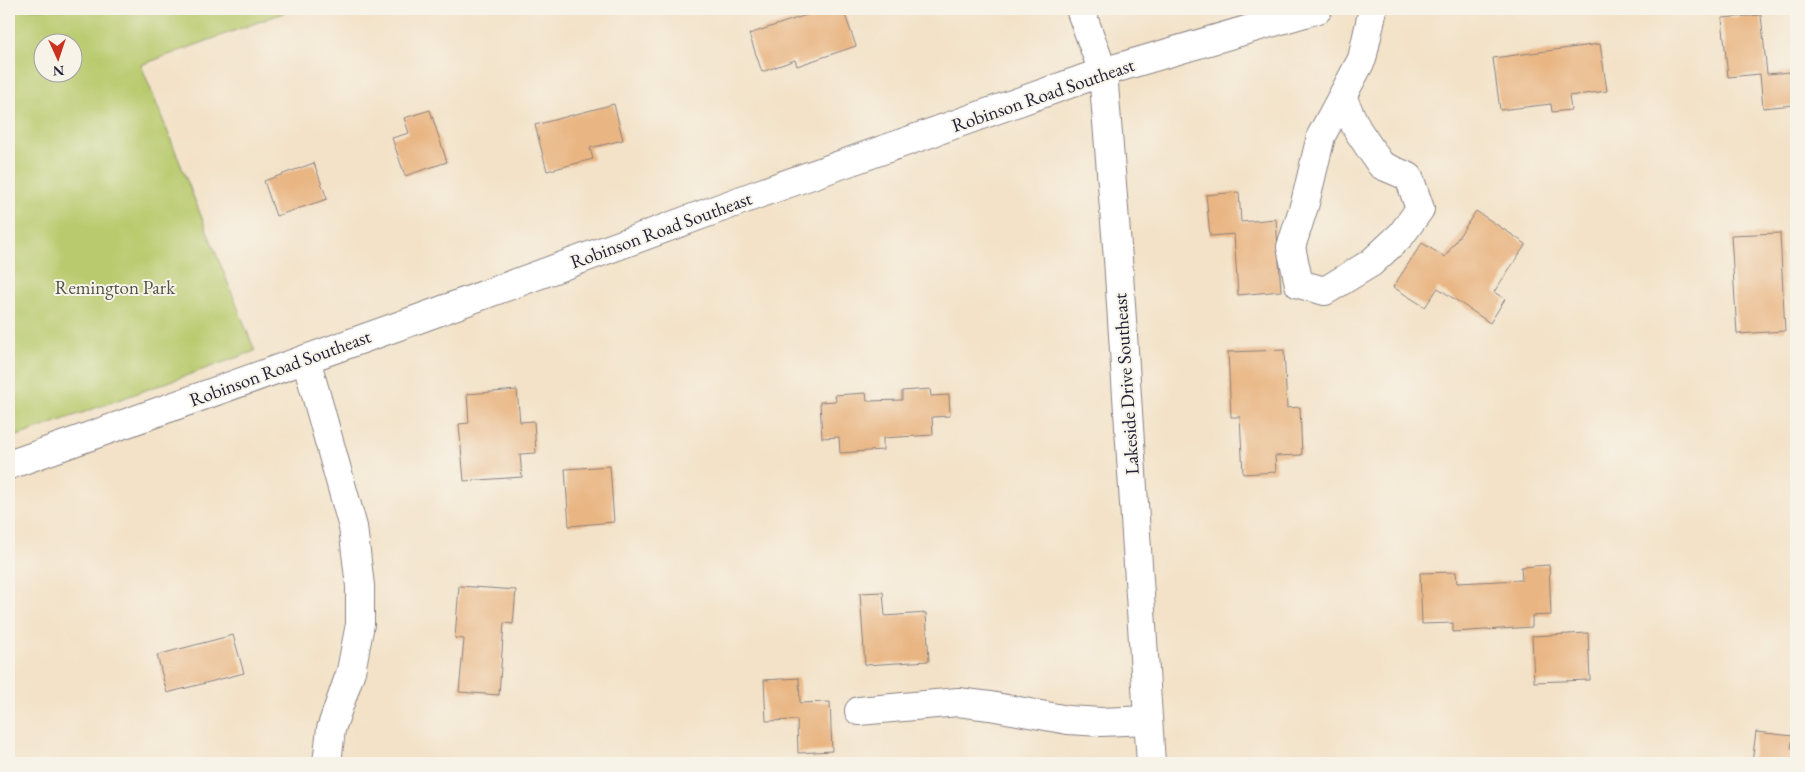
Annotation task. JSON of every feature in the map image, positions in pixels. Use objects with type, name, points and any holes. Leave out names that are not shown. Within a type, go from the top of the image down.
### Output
[{"type":"main road","name":"Lakeside Drive Southeast","points":[[1080,9],[1103,72],[1118,259],[1151,763]]},
{"type":"main road","name":"Robinson Road Southeast","points":[[9,465],[421,318],[761,193],[1103,72],[1318,9]]},
{"type":"main road","points":[[1342,97],[1357,128],[1381,165],[1409,177],[1420,209],[1401,235],[1371,263],[1325,291],[1299,284],[1291,247],[1305,202],[1321,136],[1362,59],[1373,9]]},
{"type":"main road","points":[[306,359],[353,526],[360,586],[360,624],[351,672],[331,729],[327,763]]},
{"type":"main road","points":[[859,711],[958,702],[1068,720],[1100,722],[1148,720]]},
{"type":"green space","name":"Remington Park","points":[[9,9],[294,9],[141,65],[255,351],[9,439]]},
{"type":"building","points":[[825,9],[843,9],[856,46],[797,66],[795,60],[762,72],[749,34]]},
{"type":"building","points":[[1761,15],[1767,74],[1790,72],[1793,105],[1763,108],[1760,74],[1728,77],[1722,18]]},
{"type":"building","points":[[1600,44],[1607,91],[1569,96],[1571,110],[1552,112],[1551,104],[1500,110],[1493,58]]},
{"type":"building","points":[[614,104],[623,140],[590,148],[593,159],[547,171],[535,125]]},
{"type":"building","points":[[430,110],[447,162],[405,176],[392,138],[409,133],[404,118]]},
{"type":"building","points":[[314,163],[327,199],[276,216],[264,181]]},
{"type":"building","points":[[1239,192],[1241,222],[1276,219],[1281,291],[1238,295],[1234,234],[1210,236],[1206,195]]},
{"type":"building","points":[[1476,211],[1526,244],[1494,292],[1505,299],[1490,323],[1438,288],[1425,307],[1393,287],[1422,243],[1445,257]]},
{"type":"building","points":[[1780,233],[1785,331],[1737,334],[1731,235]]},
{"type":"building","points":[[1284,350],[1287,408],[1300,407],[1302,455],[1275,456],[1276,472],[1243,474],[1240,417],[1231,417],[1228,352]]},
{"type":"building","points":[[930,389],[931,396],[949,395],[950,416],[932,417],[933,435],[883,438],[883,450],[840,453],[839,437],[822,438],[820,402],[836,401],[835,395],[866,393],[867,401],[902,400],[902,391]]},
{"type":"building","points":[[517,390],[520,422],[534,421],[536,453],[520,454],[522,477],[464,481],[459,424],[469,423],[467,394]]},
{"type":"building","points":[[610,466],[614,522],[569,526],[565,469]]},
{"type":"building","points":[[1549,565],[1551,615],[1532,616],[1532,627],[1453,632],[1453,623],[1422,624],[1420,573],[1456,572],[1457,583],[1522,580],[1521,567]]},
{"type":"building","points":[[459,586],[516,590],[513,624],[504,623],[499,695],[459,692],[464,639],[455,638]]},
{"type":"building","points":[[883,592],[885,616],[926,613],[929,661],[865,665],[860,593]]},
{"type":"building","points":[[1588,633],[1590,680],[1534,682],[1532,636]]},
{"type":"building","points":[[233,635],[244,673],[167,693],[157,655]]},
{"type":"building","points":[[799,678],[800,703],[830,702],[832,751],[798,753],[797,720],[766,721],[764,680]]},
{"type":"building","points":[[1756,732],[1793,736],[1791,748],[1796,748],[1796,763],[1752,763]]}]
